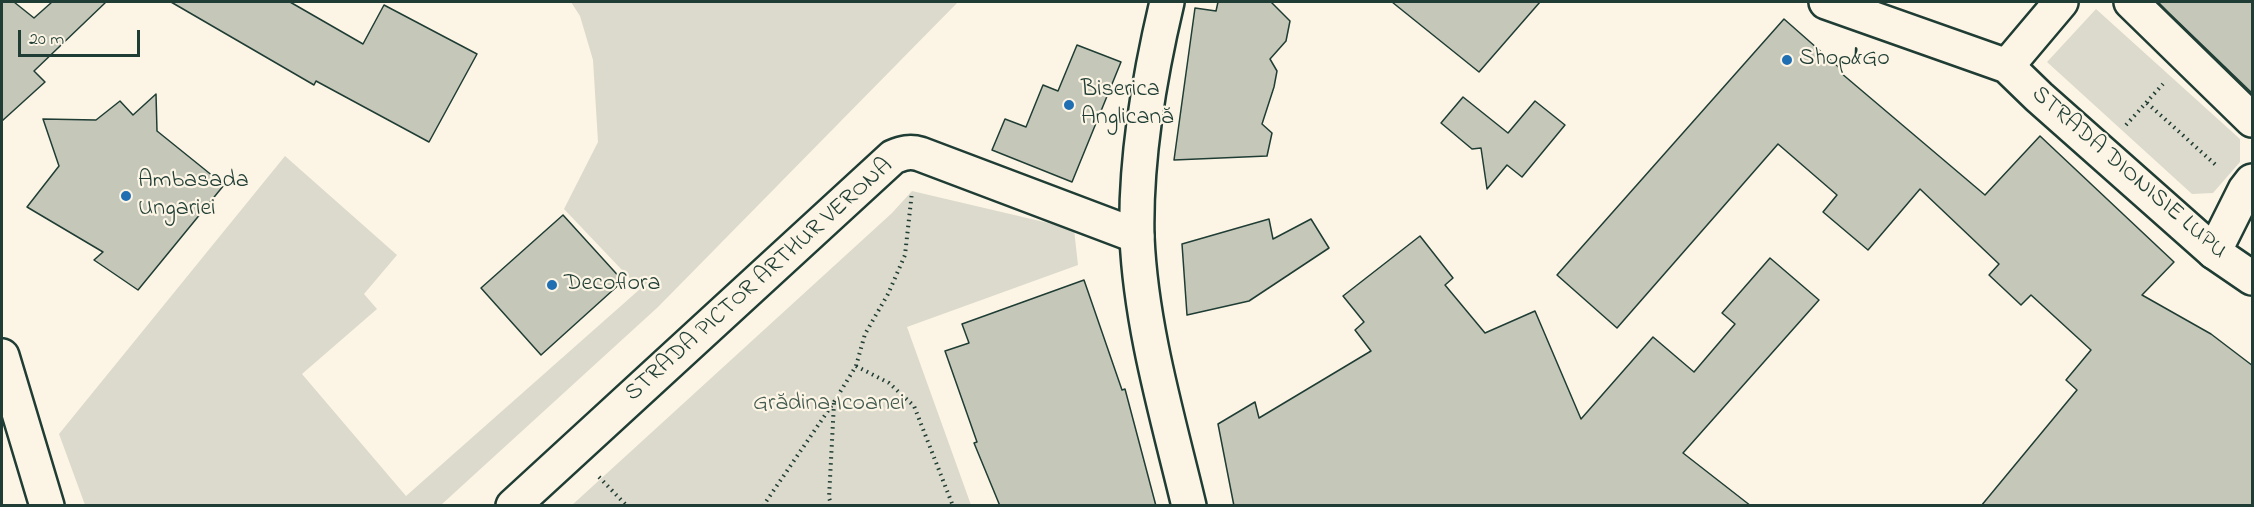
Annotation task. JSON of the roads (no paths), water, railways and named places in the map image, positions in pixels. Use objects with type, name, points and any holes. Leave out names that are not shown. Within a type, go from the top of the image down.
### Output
[{"type":"street","points":[[1167,2],[1150,72],[1140,165],[1137,236],[1148,328],[1189,506]]},
{"type":"street","name":"STRADA DIONISIE LUPU","points":[[1826,2],[2007,66],[2214,252],[2253,278]]},
{"type":"street","points":[[2007,66],[2061,2]]},
{"type":"street","points":[[2131,2],[2253,120]]},
{"type":"street","name":"STRADA PICTOR ARTHUR VERONA","points":[[513,506],[893,157],[912,152],[1137,236]]},
{"type":"street","points":[[2214,252],[2249,185]]},
{"type":"street","points":[[2,356],[47,506]]},
{"type":"place","name":"Shop&Go","points":[[1787,60]]},
{"type":"place","name":"Biserica Anglicană","points":[[1069,105]]},
{"type":"place","name":"Ambasada Ungariei","points":[[126,196]]},
{"type":"place","name":"Decoflora","points":[[552,285]]},
{"type":"park label","name":"Grădina Icoanei","points":[[829,405]]}]
